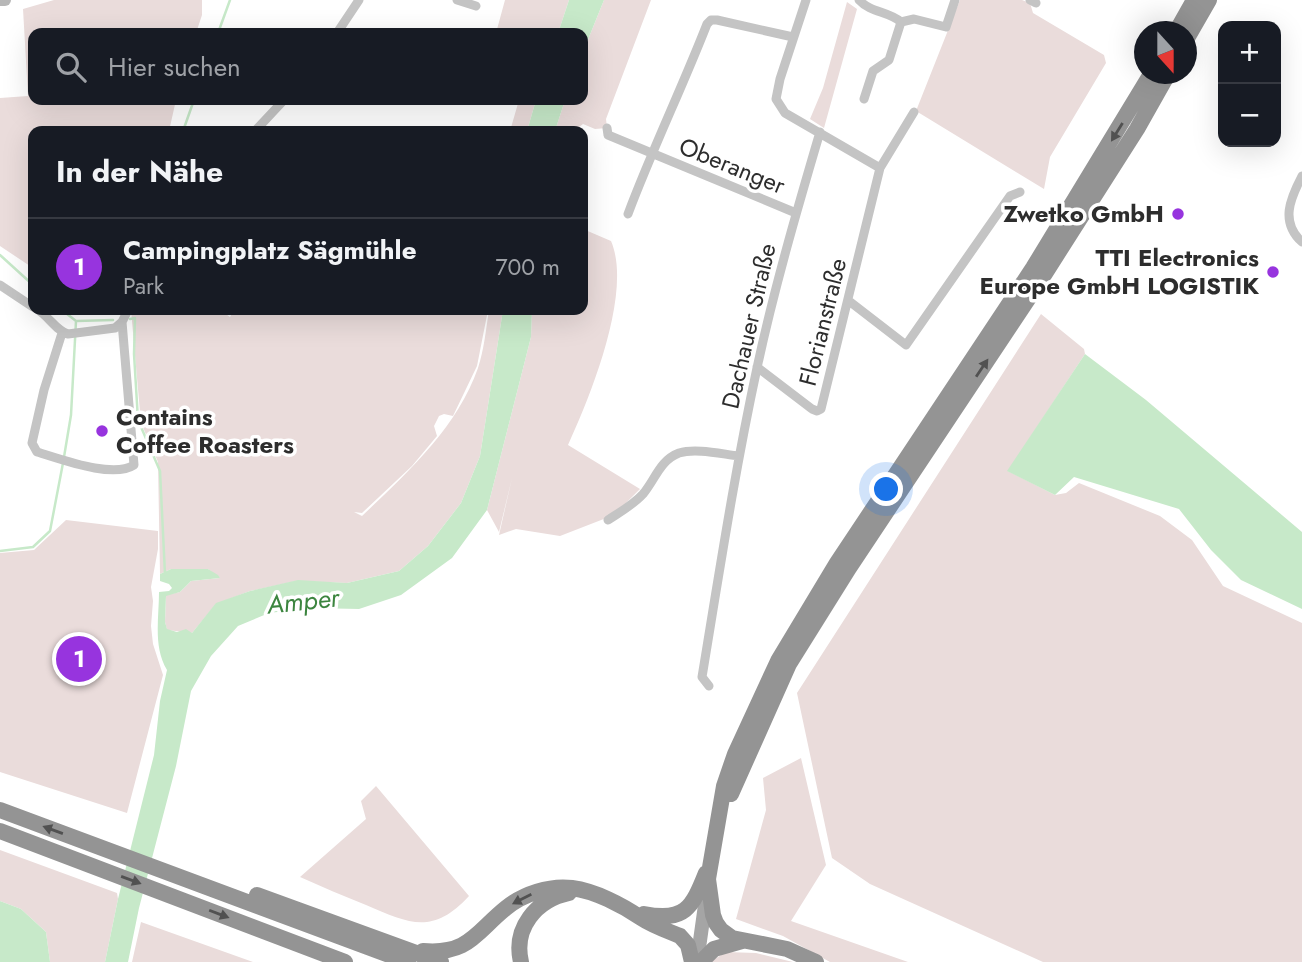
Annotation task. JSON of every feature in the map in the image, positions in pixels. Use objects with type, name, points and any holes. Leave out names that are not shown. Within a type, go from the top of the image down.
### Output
[{"type":"highway","points":[[1182,21],[1194,0]]},
{"type":"highway","points":[[1197,21],[1209,0]]},
{"type":"highway","points":[[816,962],[788,948],[742,941],[726,935],[716,923],[708,879],[724,786],[735,754],[778,660],[837,563],[1033,268],[1146,84]]},
{"type":"highway","points":[[717,825],[789,664],[856,557],[1044,275],[1137,129],[1162,84]]},
{"type":"highway","points":[[0,810],[107,850],[165,867],[441,962]]},
{"type":"highway","points":[[0,831],[345,962]]},
{"type":"highway","points":[[646,917],[675,916],[689,907],[712,854]]},
{"type":"highway","points":[[165,867],[408,962]]},
{"type":"highway","points":[[400,947],[427,951],[444,951],[459,947],[484,930],[506,908],[534,893],[560,887],[573,888],[646,917],[686,940],[692,962]]},
{"type":"highway","points":[[521,962],[519,940],[523,926],[535,910],[558,895],[587,893]]},
{"type":"highway","points":[[699,962],[715,949],[742,941]]},
{"type":"main road","points":[[699,962],[708,879]]},
{"type":"street","points":[[340,28],[359,0]]},
{"type":"street","points":[[457,0],[476,6]]},
{"type":"street","points":[[806,0],[776,99],[785,113],[880,168]]},
{"type":"street","points":[[859,0],[872,11],[895,16],[901,22]]},
{"type":"street","points":[[901,22],[914,19],[946,26],[955,0]]},
{"type":"street","points":[[653,154],[711,20],[793,37]]},
{"type":"street","points":[[864,99],[873,71],[889,60],[901,22]]},
{"type":"street","points":[[260,126],[279,105]]},
{"type":"street","name":"Florianstraße","points":[[757,367],[812,409],[821,409],[880,168],[914,112]]},
{"type":"street","name":"Oberanger","points":[[607,128],[608,135],[796,213]]},
{"type":"street","name":"Dachauer Straße","points":[[709,687],[702,677],[739,456],[757,367],[796,213],[820,132]]},
{"type":"street","name":"Oberanger","points":[[628,215],[653,154]]},
{"type":"street","points":[[1302,176],[1288,209],[1290,228],[1302,242]]},
{"type":"street","points":[[849,301],[906,345],[1010,196],[1020,192]]},
{"type":"street","points":[[0,285],[28,304]]},
{"type":"street","points":[[46,315],[65,334]]},
{"type":"street","points":[[65,334],[115,328],[126,315]]},
{"type":"street","points":[[65,334],[44,390],[32,443],[37,452],[84,466],[127,470],[134,465],[122,322]]},
{"type":"street","points":[[608,520],[643,494],[666,461],[679,453],[739,456]]},
{"type":"shaded area","points":[[54,0],[202,0],[202,15],[198,28],[28,28],[28,96],[23,9]]},
{"type":"shaded area","points":[[505,0],[569,0],[560,28],[497,28]]},
{"type":"shaded area","points":[[604,0],[651,0],[606,119],[607,128],[595,129],[583,124],[557,126],[563,105],[588,105],[588,40]]},
{"type":"shaded area","points":[[960,0],[1022,0],[1030,3],[1033,13],[1104,55],[1106,63],[1050,157],[1044,189],[916,111]]},
{"type":"shaded area","points":[[847,2],[857,9],[824,128],[810,119],[823,88]]},
{"type":"shaded area","points":[[28,96],[28,105],[175,105],[170,126],[28,126],[28,265],[0,246],[0,98]]},
{"type":"shaded area","points":[[518,105],[535,105],[528,126],[511,126]]},
{"type":"shaded area","points":[[588,231],[611,241],[616,262],[617,288],[613,315],[597,373],[568,445],[640,489],[614,515],[560,536],[516,529],[499,535],[512,478],[499,532],[487,510],[531,337],[532,315],[588,315]]},
{"type":"shaded area","points":[[1041,314],[1084,349],[1085,354],[1008,471],[1055,495],[1066,493],[1079,483],[1160,516],[1192,540],[1223,586],[1302,623],[1302,962],[1043,962],[870,884],[832,858],[797,693]]},
{"type":"shaded area","points":[[131,315],[487,315],[477,366],[453,416],[439,416],[434,426],[437,436],[412,466],[362,513],[354,512],[362,516],[396,483],[429,448],[444,430],[457,410],[469,390],[478,368],[488,315],[502,315],[480,456],[461,503],[428,546],[399,571],[347,583],[296,581],[250,591],[216,604],[192,633],[167,630],[166,595],[180,592],[191,581],[220,578],[208,569],[171,569],[160,574],[158,462],[141,423]]},
{"type":"shaded area","points":[[66,520],[158,531],[158,549],[151,587],[151,626],[153,644],[163,675],[127,813],[0,772],[0,553],[34,550]]},
{"type":"shaded area","points":[[801,758],[826,865],[791,921],[908,962],[830,962],[783,936],[736,919],[766,810],[763,778]]},
{"type":"shaded area","points":[[376,786],[469,896],[444,917],[432,921],[408,921],[300,877],[366,819],[361,801]]},
{"type":"shaded area","points":[[0,850],[117,893],[105,962],[50,962],[46,932],[21,909],[0,901]]},
{"type":"shaded area","points":[[141,922],[253,962],[132,962]]},
{"type":"shaded area","points":[[726,952],[756,953],[793,962],[710,962]]},
{"type":"water","points":[[569,0],[604,0],[588,40],[588,28],[560,28]]},
{"type":"water","points":[[535,105],[563,105],[557,126],[528,126]]},
{"type":"water","name":"Amper","points":[[502,315],[532,315],[531,337],[487,510],[452,558],[401,595],[359,609],[311,608],[269,613],[238,626],[211,656],[191,691],[176,766],[139,908],[128,962],[105,962],[154,755],[160,701],[167,670],[158,642],[159,592],[172,588],[160,581],[160,574],[171,569],[208,569],[220,578],[191,581],[180,592],[166,596],[167,629],[177,632],[186,629],[192,633],[216,603],[250,591],[298,580],[347,583],[399,571],[428,546],[461,503],[480,456]]},
{"type":"water","points":[[1085,354],[1146,400],[1302,532],[1302,609],[1241,580],[1211,550],[1179,509],[1074,477],[1055,495],[1007,471]]},
{"type":"water","points":[[0,901],[21,909],[46,932],[50,962],[0,962]]},
{"type":"waterway","points":[[220,28],[230,0]]},
{"type":"waterway","points":[[185,126],[192,105]]},
{"type":"waterway","points":[[0,255],[28,280]]},
{"type":"waterway","points":[[68,315],[76,321],[113,320]]},
{"type":"waterway","points":[[130,319],[135,318],[138,420],[160,471],[165,574]]},
{"type":"waterway","points":[[64,457],[71,415],[76,321]]},
{"type":"waterway","points":[[0,551],[33,547],[50,531],[63,463]]},
{"type":"place","name":"Zwetko GmbH","points":[[1178,214]]},
{"type":"place","name":"TTI Electronics Europe GmbH LOGISTIK","points":[[1273,272]]},
{"type":"place","name":"Contains Coffee Roasters","points":[[102,431]]},
{"type":"place","name":"Campingplatz Sägmühle","points":[[79,659]]}]
